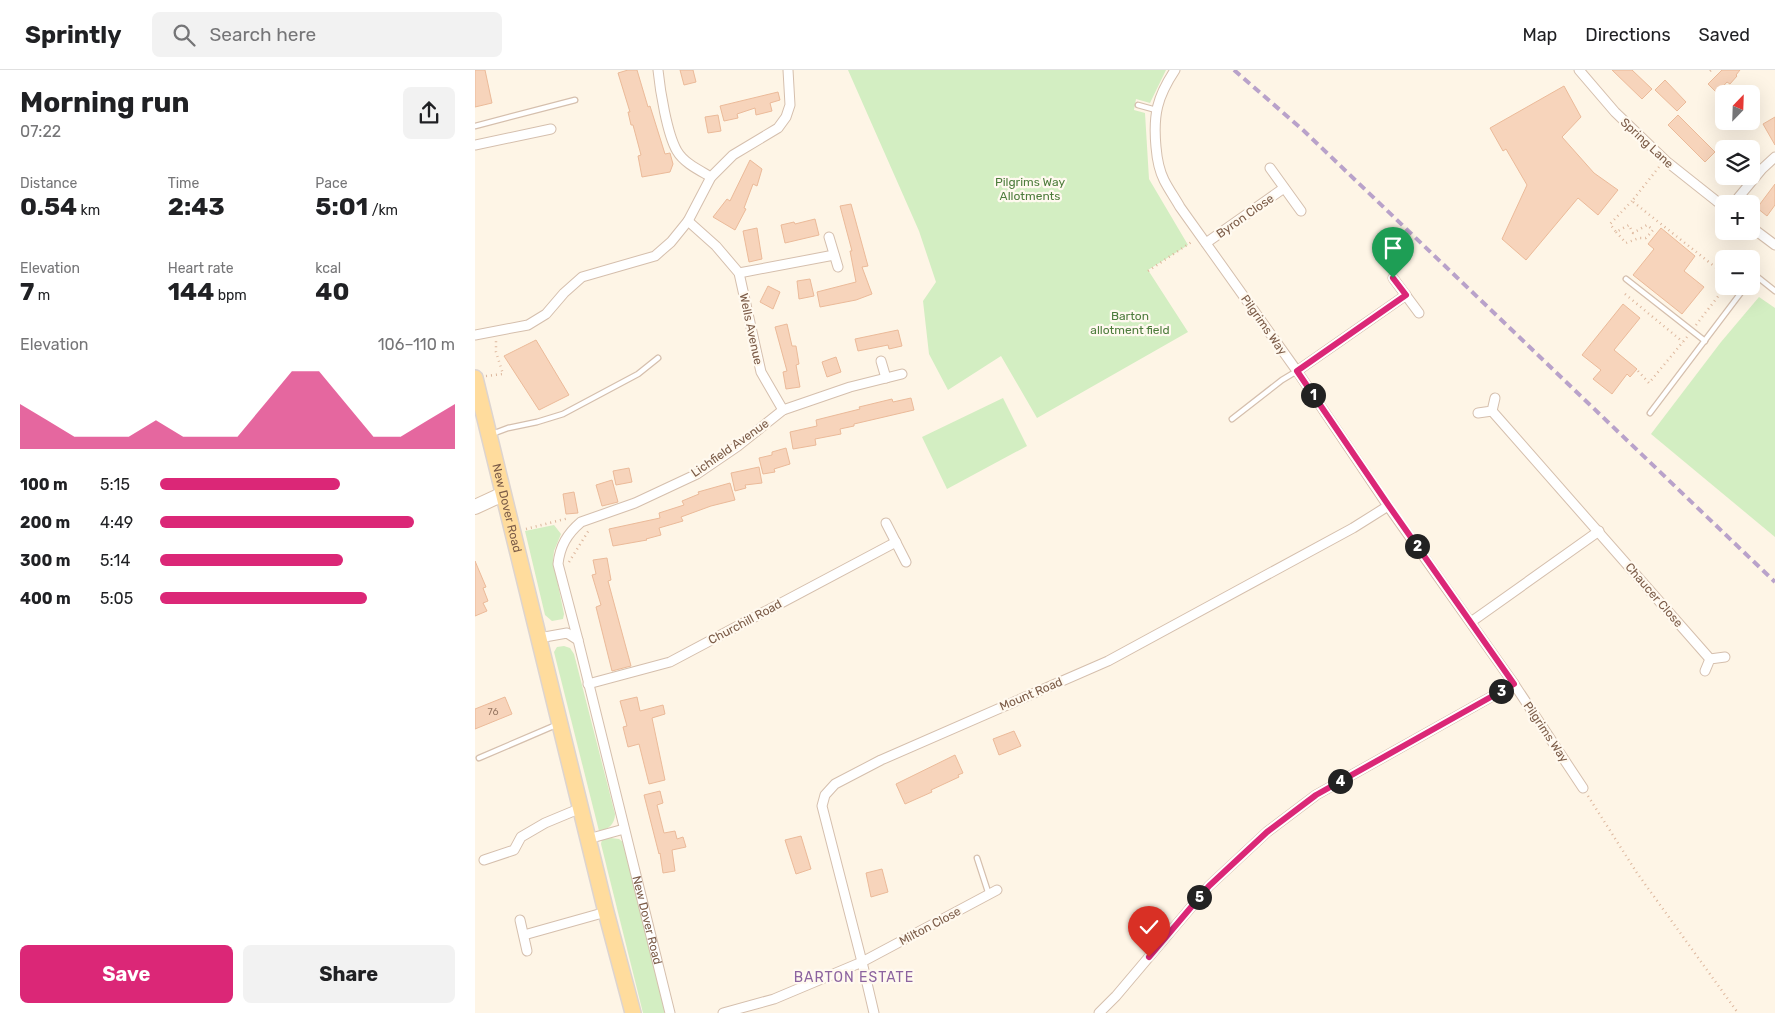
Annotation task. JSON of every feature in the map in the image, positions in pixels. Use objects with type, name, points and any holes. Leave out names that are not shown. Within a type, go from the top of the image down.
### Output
[{"type":"main road","name":"New Dover Road","points":[[480,377],[489,435],[512,532],[605,912],[633,1013]]},
{"type":"main road","points":[[475,507],[503,494]]},
{"type":"street","points":[[658,70],[663,105],[677,151],[691,165],[711,177]]},
{"type":"street","points":[[475,335],[528,325],[546,314],[564,293],[582,277],[655,256],[671,242],[689,221],[711,177],[733,155],[778,128],[786,117],[790,105],[788,70]]},
{"type":"street","name":"Pilgrims Way","points":[[1175,70],[1167,82],[1156,110],[1154,127],[1157,162],[1164,179],[1203,240],[1297,371],[1514,684],[1583,788]]},
{"type":"street","name":"Spring Lane","points":[[1579,70],[1615,112],[1666,161],[1715,200]]},
{"type":"street","points":[[475,145],[551,128]]},
{"type":"street","points":[[1740,195],[1762,168],[1775,157]]},
{"type":"street","name":"Byron Close","points":[[1270,168],[1301,211]]},
{"type":"street","name":"Byron Close","points":[[1203,240],[1284,188]]},
{"type":"street","name":"Wells Avenue","points":[[689,221],[716,246],[739,273],[761,372],[783,410]]},
{"type":"street","points":[[1760,234],[1775,245]]},
{"type":"street","points":[[829,237],[838,267]]},
{"type":"street","points":[[739,273],[834,255]]},
{"type":"street","points":[[1393,278],[1419,313]]},
{"type":"street","points":[[1297,371],[1406,295]]},
{"type":"street","points":[[881,361],[886,378]]},
{"type":"street","name":"Lichfield Avenue","points":[[578,640],[558,564],[559,553],[563,543],[568,534],[581,522],[635,503],[697,474],[738,446],[783,410],[850,387],[903,374]]},
{"type":"street","points":[[1478,413],[1491,411],[1495,398]]},
{"type":"street","name":"Chaucer Close","points":[[1491,411],[1599,531],[1710,659]]},
{"type":"street","name":"Mount Road","points":[[874,1013],[822,806],[825,795],[835,784],[908,748],[1108,661],[1353,528],[1389,506]]},
{"type":"street","points":[[886,523],[905,562]]},
{"type":"street","points":[[1471,622],[1599,531]]},
{"type":"street","name":"Churchill Road","points":[[588,684],[670,662],[896,542]]},
{"type":"street","name":"Lichfield Avenue","points":[[567,633],[569,609]]},
{"type":"street","points":[[539,638],[567,633],[578,640]]},
{"type":"street","name":"New Dover Road","points":[[578,640],[670,1013]]},
{"type":"street","points":[[1705,671],[1710,659],[1725,657]]},
{"type":"street","points":[[1099,1013],[1116,996],[1209,886],[1267,832],[1316,795],[1514,684]]},
{"type":"street","points":[[483,860],[514,850],[521,837],[545,823],[581,808]]},
{"type":"street","points":[[588,839],[624,828]]},
{"type":"street","name":"Milton Close","points":[[723,1013],[775,999],[862,962],[993,893]]},
{"type":"street","points":[[524,935],[605,912]]},
{"type":"street","points":[[520,920],[527,951]]},
{"type":"lane","points":[[475,126],[575,100]]},
{"type":"lane","points":[[1138,105],[1156,110]]},
{"type":"lane","points":[[1626,279],[1691,332],[1705,341]]},
{"type":"lane","points":[[1760,279],[1775,291]]},
{"type":"lane","points":[[1649,412],[1740,295]]},
{"type":"lane","points":[[489,435],[508,428],[563,414],[638,374],[658,358]]},
{"type":"lane","points":[[1232,419],[1282,380],[1297,371]]},
{"type":"lane","points":[[479,758],[560,724]]},
{"type":"lane","points":[[977,858],[993,893]]},
{"type":"path","points":[[1616,232],[1629,225],[1633,234],[1647,226],[1653,230],[1646,238],[1639,238],[1626,243],[1616,232],[1610,224],[1632,201],[1654,172],[1666,161]]},
{"type":"path","points":[[1632,201],[1715,267]]},
{"type":"path","points":[[1149,271],[1203,240]]},
{"type":"path","points":[[1625,294],[1683,342]]},
{"type":"path","points":[[1638,371],[1649,383],[1719,295]]},
{"type":"path","points":[[480,377],[503,374],[496,352],[495,331]]},
{"type":"path","points":[[560,575],[599,516]]},
{"type":"path","points":[[512,532],[574,517],[581,522]]},
{"type":"path","points":[[1583,788],[1637,873],[1738,1013]]},
{"type":"green space","name":"Pilgrims Way Allotments","points":[[848,70],[1166,70],[1150,103],[1136,99],[1134,110],[1145,113],[1149,179],[1188,245],[1148,270],[1188,332],[1037,418],[1001,356],[948,390],[929,354],[923,301],[936,282],[919,231]]},
{"type":"green space","points":[[1759,297],[1775,308],[1775,537],[1651,434],[1721,342]]},
{"type":"green space","points":[[1003,398],[1027,446],[947,489],[922,437]]},
{"type":"green space","points":[[554,525],[561,534],[554,551],[553,560],[564,614],[563,619],[552,621],[545,615],[525,531]]},
{"type":"green space","points":[[564,646],[570,648],[574,654],[615,814],[612,824],[608,828],[599,831],[554,652],[557,647]]},
{"type":"green space","points":[[602,839],[619,839],[624,843],[665,1010],[664,1013],[643,1013],[601,844]]},
{"type":"building","points":[[475,70],[485,70],[492,103],[475,107]]},
{"type":"building","points":[[637,70],[665,154],[670,153],[673,164],[670,172],[642,177],[638,156],[641,155],[633,125],[631,125],[628,112],[630,112],[618,73]]},
{"type":"building","points":[[680,70],[693,70],[696,82],[684,85]]},
{"type":"building","points":[[1612,70],[1632,70],[1652,89],[1642,99]]},
{"type":"building","points":[[1722,70],[1740,70],[1730,84],[1727,82],[1724,85],[1715,85],[1715,91],[1708,84]]},
{"type":"building","points":[[1665,80],[1686,102],[1677,111],[1655,90]]},
{"type":"building","points":[[1564,86],[1581,117],[1562,137],[1594,173],[1618,190],[1598,215],[1578,198],[1526,260],[1502,239],[1527,185],[1506,149],[1503,151],[1490,128]]},
{"type":"building","points":[[778,92],[780,100],[770,103],[772,111],[756,115],[755,108],[737,114],[738,118],[724,121],[720,106]]},
{"type":"building","points":[[718,115],[721,131],[708,133],[705,117]]},
{"type":"building","points":[[1678,115],[1715,152],[1705,162],[1668,125]]},
{"type":"building","points":[[1775,117],[1775,145],[1763,124]]},
{"type":"building","points":[[750,160],[762,169],[757,186],[753,184],[744,208],[746,209],[735,230],[713,217],[727,199],[730,201]]},
{"type":"building","points":[[1775,184],[1775,205],[1767,216],[1760,210],[1760,204]]},
{"type":"building","points":[[851,204],[868,266],[862,267],[872,294],[856,300],[820,307],[817,292],[856,282],[850,251],[852,251],[840,206]]},
{"type":"building","points":[[815,219],[819,235],[785,243],[781,225]]},
{"type":"building","points":[[757,228],[762,259],[749,262],[743,231]]},
{"type":"building","points":[[1661,228],[1695,256],[1684,271],[1704,287],[1682,314],[1633,275],[1654,249],[1648,244]]},
{"type":"building","points":[[810,279],[814,296],[799,299],[797,281]]},
{"type":"building","points":[[768,286],[780,292],[773,309],[760,302]]},
{"type":"building","points":[[1623,304],[1640,318],[1614,350],[1637,369],[1630,377],[1627,374],[1612,394],[1593,379],[1601,370],[1582,355]]},
{"type":"building","points":[[787,324],[792,346],[796,346],[799,364],[796,365],[800,387],[786,389],[783,372],[787,371],[775,327]]},
{"type":"building","points":[[898,330],[902,346],[889,349],[888,345],[858,351],[855,339]]},
{"type":"building","points":[[536,340],[569,395],[539,410],[504,356]]},
{"type":"building","points":[[836,357],[841,372],[827,377],[822,362]]},
{"type":"building","points":[[911,398],[914,410],[854,424],[854,426],[840,429],[841,434],[815,439],[816,445],[793,449],[790,432],[817,426],[816,420],[892,399],[893,402]]},
{"type":"building","points":[[786,448],[790,464],[774,469],[775,472],[763,474],[759,458],[772,455],[772,452]]},
{"type":"building","points":[[759,467],[762,483],[745,485],[746,488],[735,491],[731,473]]},
{"type":"building","points":[[629,468],[632,482],[616,485],[613,471]]},
{"type":"building","points":[[612,480],[618,502],[602,506],[596,485]]},
{"type":"building","points":[[730,483],[735,500],[681,517],[683,521],[659,528],[661,535],[647,540],[613,546],[609,529],[660,518],[659,513],[684,505],[682,501],[699,494],[698,492]]},
{"type":"building","points":[[574,492],[578,513],[566,514],[563,494]]},
{"type":"building","points":[[607,558],[611,580],[608,581],[631,666],[612,671],[596,607],[601,605],[592,575],[596,574],[593,560]]},
{"type":"building","points":[[475,561],[486,587],[483,588],[488,601],[483,603],[487,611],[475,616]]},
{"type":"building","points":[[505,697],[512,714],[475,729],[475,709]]},
{"type":"building","points":[[637,697],[640,711],[663,705],[665,714],[652,718],[665,780],[649,784],[639,744],[628,747],[623,727],[627,726],[620,701]]},
{"type":"building","points":[[1014,731],[1021,746],[999,755],[993,739]]},
{"type":"building","points":[[955,755],[963,773],[958,775],[959,777],[905,804],[896,784]]},
{"type":"building","points":[[660,791],[663,803],[657,805],[664,833],[675,831],[677,839],[683,837],[686,847],[672,850],[675,871],[663,873],[660,853],[644,795]]},
{"type":"building","points":[[801,836],[811,869],[796,874],[785,840]]},
{"type":"building","points":[[882,869],[888,892],[871,897],[866,873]]},
{"type":"railway","points":[[1234,70],[1303,130],[1775,582]]},
{"type":"district","name":"BARTON ESTATE","points":[[854,977]]},
{"type":"route","points":[[1149,957],[1209,886],[1267,832],[1316,795],[1514,684],[1297,371],[1406,295],[1393,278]]},
{"type":"park label","name":"Barton allotment field","points":[[1130,323]]}]
